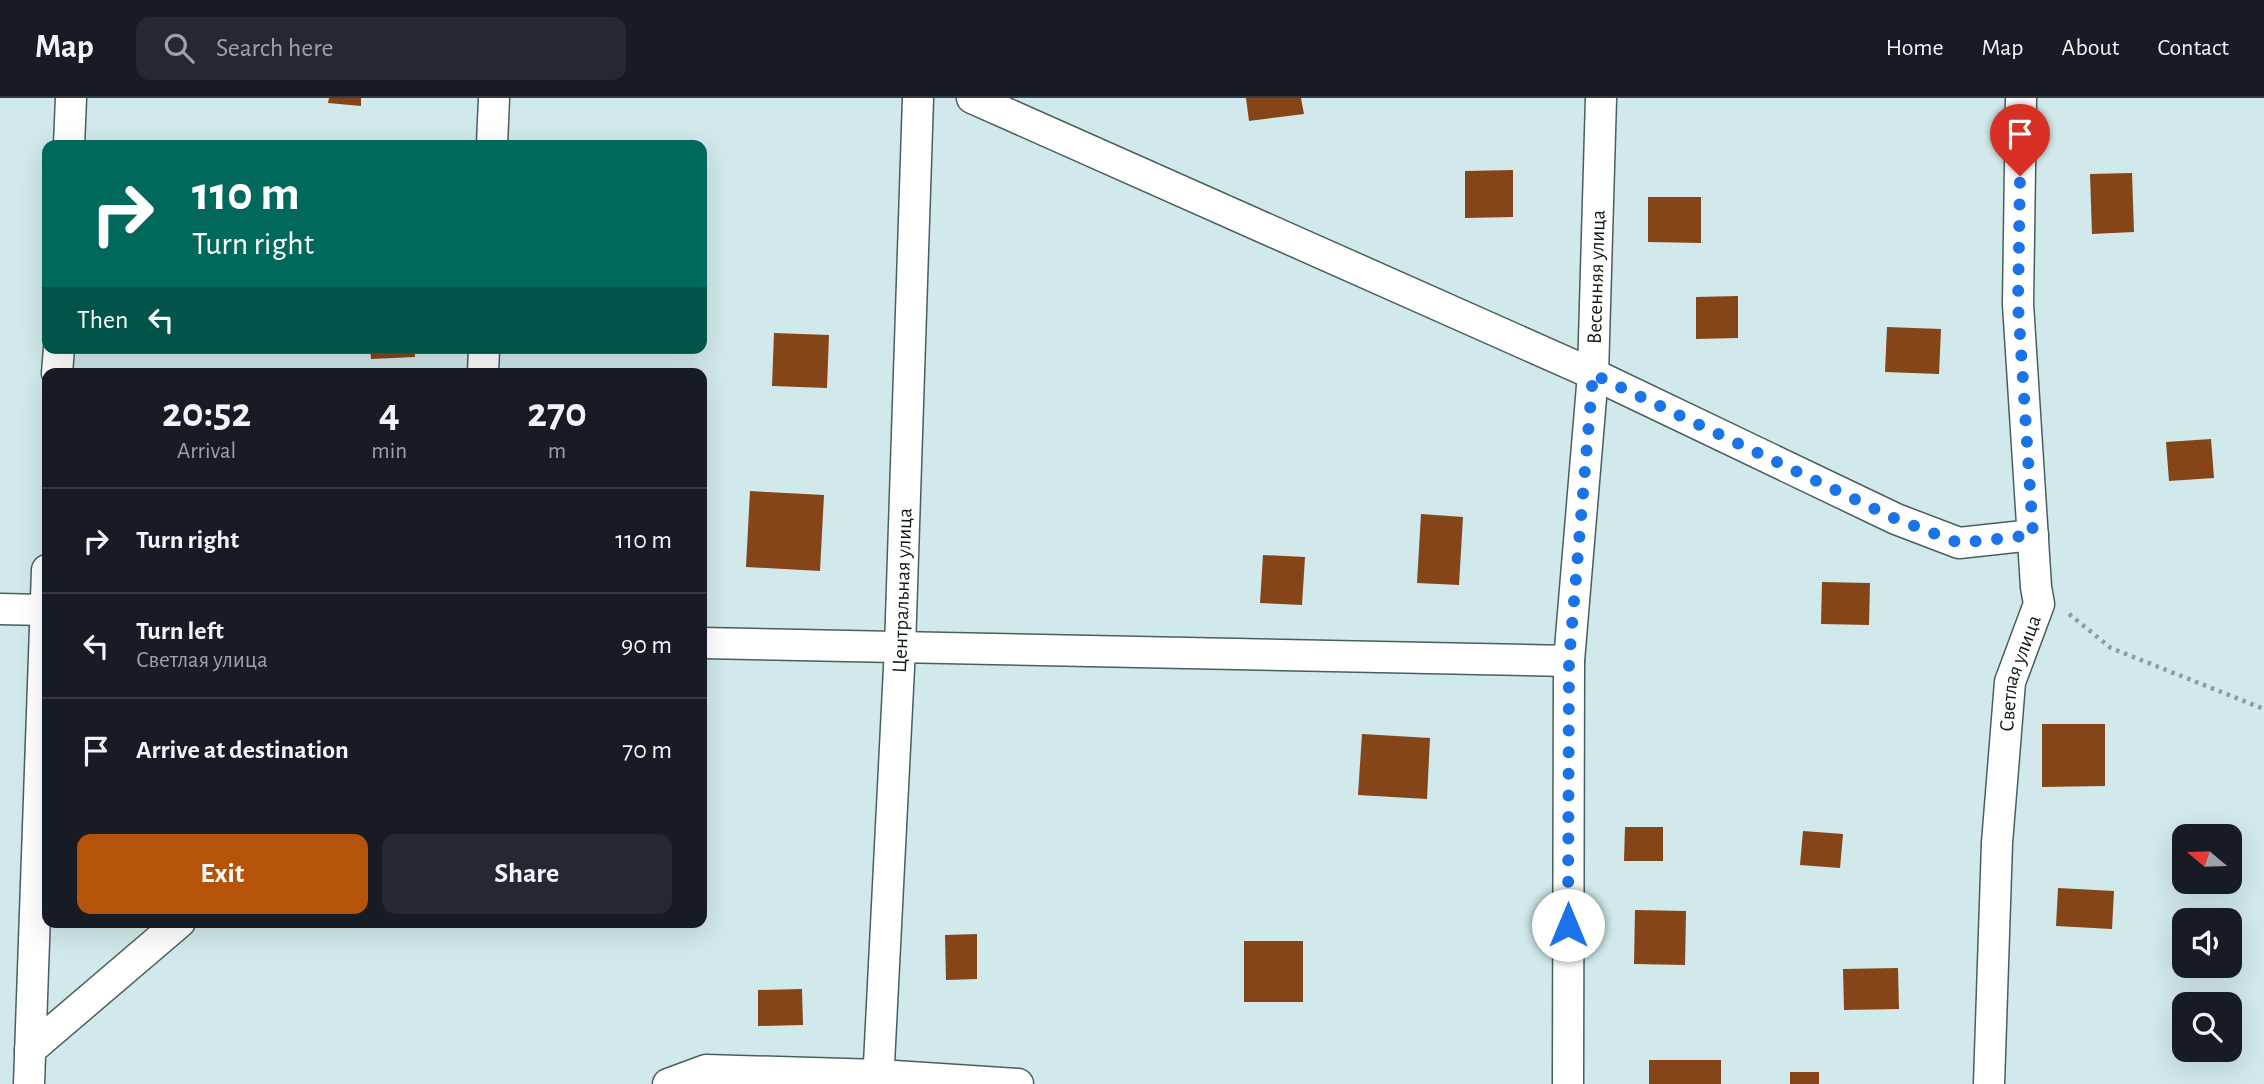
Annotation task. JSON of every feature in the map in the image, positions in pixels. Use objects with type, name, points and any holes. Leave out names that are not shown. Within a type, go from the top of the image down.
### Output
[{"type":"street","points":[[69,140],[71,98]]},
{"type":"street","points":[[492,140],[494,98]]},
{"type":"street","name":"Центральная улица","points":[[879,1080],[900,648],[918,98]]},
{"type":"street","points":[[972,98],[1593,374],[1896,519],[1959,543],[2033,535]]},
{"type":"street","name":"Весенняя улица","points":[[1568,1084],[1569,661],[1593,374],[1601,98]]},
{"type":"street","name":"Светлая улица","points":[[1989,1084],[1997,843],[2010,682],[2039,604],[2035,587],[2018,304],[2021,98]]},
{"type":"street","points":[[0,609],[42,610]]},
{"type":"street","points":[[707,643],[1569,661]]},
{"type":"street","points":[[29,1084],[42,698]]},
{"type":"street","points":[[30,1050],[173,928]]},
{"type":"street","points":[[668,1084],[706,1070],[879,1080],[1018,1084]]},
{"type":"path","points":[[2035,587],[2111,648],[2264,709]]},
{"type":"building","points":[[329,98],[361,98],[361,106],[328,103]]},
{"type":"building","points":[[1246,98],[1301,98],[1304,114],[1249,121]]},
{"type":"building","points":[[1513,170],[1513,217],[1465,218],[1465,171]]},
{"type":"building","points":[[2132,173],[2134,232],[2092,234],[2090,174]]},
{"type":"building","points":[[1648,197],[1701,197],[1701,243],[1648,242]]},
{"type":"building","points":[[1738,296],[1738,338],[1696,339],[1696,297]]},
{"type":"building","points":[[1887,327],[1941,329],[1939,374],[1885,372]]},
{"type":"building","points":[[774,333],[829,335],[827,388],[772,386]]},
{"type":"building","points":[[371,354],[415,354],[415,357],[371,359]]},
{"type":"building","points":[[2211,439],[2214,478],[2169,481],[2166,442]]},
{"type":"building","points":[[750,491],[824,495],[820,571],[746,567]]},
{"type":"building","points":[[1421,514],[1463,517],[1459,585],[1417,583]]},
{"type":"building","points":[[1263,555],[1305,557],[1302,605],[1260,603]]},
{"type":"building","points":[[1822,582],[1870,583],[1869,625],[1821,624]]},
{"type":"building","points":[[2042,724],[2105,724],[2105,786],[2042,787]]},
{"type":"building","points":[[1362,734],[1430,738],[1427,799],[1358,795]]},
{"type":"building","points":[[1625,827],[1663,827],[1663,861],[1624,861]]},
{"type":"building","points":[[1803,831],[1843,834],[1840,868],[1800,865]]},
{"type":"building","points":[[2058,888],[2114,891],[2112,929],[2056,926]]},
{"type":"building","points":[[1635,910],[1686,911],[1685,965],[1634,964]]},
{"type":"building","points":[[977,934],[977,979],[946,980],[945,935]]},
{"type":"building","points":[[1244,941],[1303,941],[1303,1002],[1244,1002]]},
{"type":"building","points":[[1898,968],[1899,1009],[1844,1010],[1843,969]]},
{"type":"building","points":[[802,989],[803,1025],[758,1026],[758,990]]},
{"type":"building","points":[[1649,1060],[1721,1060],[1721,1084],[1649,1084]]},
{"type":"building","points":[[1790,1072],[1819,1072],[1819,1084],[1790,1084]]},
{"type":"route","points":[[1568,925],[1569,661],[1593,374],[1896,519],[1959,543],[2033,535],[2018,304],[2020,176]]}]
